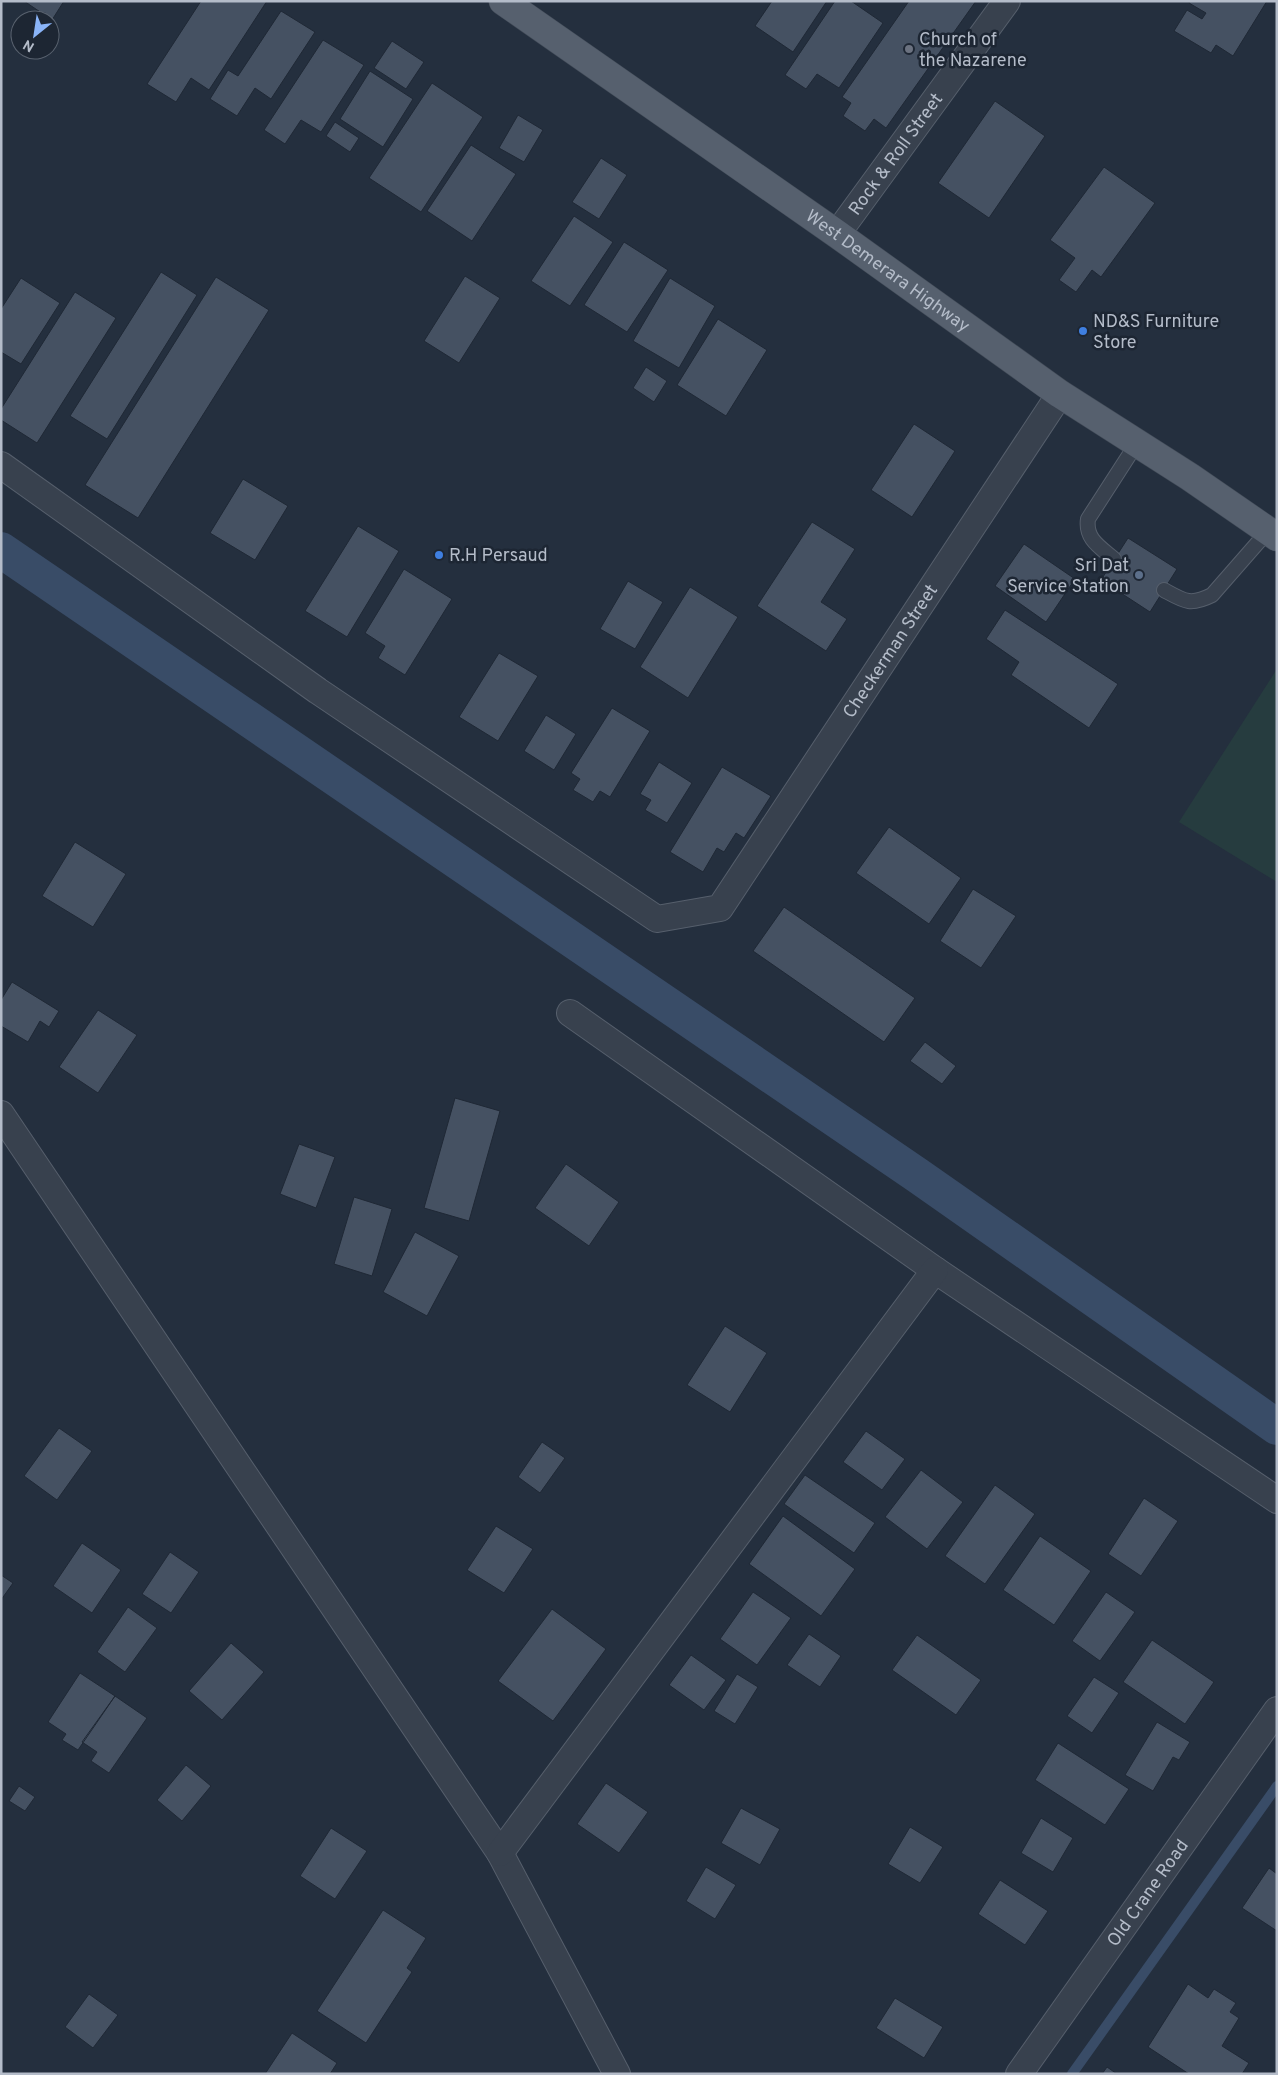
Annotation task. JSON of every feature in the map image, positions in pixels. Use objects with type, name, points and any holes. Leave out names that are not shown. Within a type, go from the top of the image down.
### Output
[{"type":"main road","name":"West Demerara Highway","points":[[503,1],[837,234],[1060,394],[1190,477],[1272,534]]},
{"type":"street","name":"Rock & Roll Street","points":[[837,234],[1007,1]]},
{"type":"street","name":"Checkerman Street","points":[[1,465],[318,691],[657,919],[720,908],[1060,394]]},
{"type":"street","points":[[570,1013],[935,1270],[1277,1500]]},
{"type":"street","points":[[1,1114],[500,1853],[617,2074]]},
{"type":"street","points":[[500,1853],[935,1270]]},
{"type":"street","name":"Old Crane Road","points":[[1019,2074],[1277,1710]]},
{"type":"lane","points":[[1114,559],[1091,539],[1086,530],[1088,519],[1137,443]]},
{"type":"lane","points":[[1164,590],[1188,602],[1201,601],[1212,595],[1272,534]]},
{"type":"green space","points":[[1277,669],[1277,882],[1179,822]]},
{"type":"building","points":[[24,1],[64,1],[58,10],[37,10]]},
{"type":"building","points":[[201,1],[267,1],[209,90],[191,78],[176,102],[147,84]]},
{"type":"building","points":[[772,1],[827,1],[793,52],[755,26]]},
{"type":"building","points":[[835,1],[851,1],[883,23],[839,88],[817,74],[806,89],[785,75]]},
{"type":"building","name":"Church of the Nazarene","points":[[909,1],[976,1],[886,128],[874,119],[865,131],[843,116],[851,103],[842,97]]},
{"type":"building","points":[[1190,1],[1267,1],[1233,56],[1216,45],[1211,53],[1174,31],[1187,10],[1202,19],[1206,13],[1189,3]]},
{"type":"building","points":[[281,11],[315,32],[271,99],[255,88],[237,116],[210,99],[228,70],[238,76]]},
{"type":"building","points":[[323,40],[364,65],[321,132],[301,120],[285,144],[264,130]]},
{"type":"building","points":[[392,41],[424,62],[406,89],[374,68]]},
{"type":"building","points":[[370,71],[413,99],[383,147],[340,119]]},
{"type":"building","points":[[432,83],[483,117],[421,212],[369,178]]},
{"type":"building","points":[[995,101],[1045,136],[989,218],[938,183]]},
{"type":"building","points":[[518,115],[543,130],[524,162],[499,148]]},
{"type":"building","points":[[335,122],[359,138],[350,152],[326,136]]},
{"type":"building","points":[[471,145],[516,174],[472,241],[427,211]]},
{"type":"building","points":[[601,158],[627,175],[599,219],[572,202]]},
{"type":"building","points":[[1104,167],[1155,203],[1101,277],[1092,270],[1076,292],[1059,280],[1075,258],[1050,240]]},
{"type":"building","points":[[574,216],[613,242],[570,306],[531,281]]},
{"type":"building","points":[[624,242],[668,270],[627,332],[584,305]]},
{"type":"building","points":[[161,272],[197,295],[107,439],[70,416]]},
{"type":"building","points":[[465,276],[500,298],[459,363],[424,341]]},
{"type":"building","points":[[216,277],[269,310],[138,518],[85,485]]},
{"type":"building","points":[[21,278],[60,303],[21,364],[1,352],[1,309]]},
{"type":"building","points":[[670,278],[715,306],[679,368],[633,341]]},
{"type":"building","points":[[75,292],[116,318],[37,443],[1,420],[1,409]]},
{"type":"building","points":[[718,319],[767,350],[726,416],[677,385]]},
{"type":"building","points":[[646,367],[667,381],[654,402],[633,388]]},
{"type":"building","points":[[914,424],[955,451],[912,517],[871,490]]},
{"type":"building","points":[[243,479],[288,506],[255,560],[210,533]]},
{"type":"building","points":[[812,522],[855,549],[821,602],[847,619],[826,651],[757,606]]},
{"type":"building","points":[[358,526],[399,551],[347,637],[305,611]]},
{"type":"building","name":"Sri Dat Service Station","points":[[1128,538],[1177,569],[1150,612],[1101,580]]},
{"type":"building","points":[[1024,544],[1075,579],[1046,622],[995,586]]},
{"type":"building","points":[[404,569],[452,599],[405,675],[378,658],[385,646],[365,633]]},
{"type":"building","points":[[628,581],[663,602],[635,649],[600,629]]},
{"type":"building","points":[[690,587],[738,617],[688,698],[640,667]]},
{"type":"building","points":[[1005,610],[1118,684],[1089,728],[1011,675],[1019,662],[986,639]]},
{"type":"building","points":[[499,653],[538,676],[498,741],[459,717]]},
{"type":"building","points":[[612,708],[650,731],[610,797],[600,791],[593,802],[573,790],[580,779],[571,773]]},
{"type":"building","points":[[546,715],[576,734],[554,770],[524,751]]},
{"type":"building","points":[[659,762],[692,783],[667,823],[645,810],[651,800],[640,794]]},
{"type":"building","points":[[722,767],[771,796],[744,838],[736,833],[724,852],[717,848],[703,872],[670,852]]},
{"type":"building","points":[[889,827],[961,878],[929,924],[856,873]]},
{"type":"building","points":[[75,842],[126,874],[93,927],[42,896]]},
{"type":"building","points":[[973,889],[1016,916],[981,968],[940,941]]},
{"type":"building","points":[[784,907],[915,998],[884,1042],[753,951]]},
{"type":"building","points":[[12,982],[59,1011],[49,1027],[40,1021],[28,1042],[1,1026],[1,1000]]},
{"type":"building","points":[[98,1010],[137,1035],[98,1093],[59,1067]]},
{"type":"building","points":[[925,1042],[956,1066],[942,1084],[910,1061]]},
{"type":"building","points":[[455,1098],[500,1111],[469,1221],[424,1208]]},
{"type":"building","points":[[299,1144],[335,1157],[316,1208],[280,1194]]},
{"type":"building","points":[[566,1164],[619,1202],[589,1246],[535,1208]]},
{"type":"building","points":[[354,1197],[392,1209],[372,1276],[334,1264]]},
{"type":"building","points":[[415,1232],[459,1256],[427,1316],[383,1292]]},
{"type":"building","points":[[725,1326],[767,1353],[730,1412],[687,1385]]},
{"type":"building","points":[[59,1428],[92,1451],[57,1500],[24,1476]]},
{"type":"building","points":[[866,1431],[905,1459],[882,1490],[843,1462]]},
{"type":"building","points":[[542,1442],[565,1458],[540,1493],[518,1477]]},
{"type":"building","points":[[921,1470],[963,1502],[927,1549],[885,1517]]},
{"type":"building","points":[[805,1475],[875,1523],[854,1553],[784,1504]]},
{"type":"building","points":[[995,1485],[1035,1514],[985,1584],[945,1556]]},
{"type":"building","points":[[1144,1498],[1178,1521],[1141,1576],[1108,1554]]},
{"type":"building","points":[[783,1516],[855,1569],[821,1616],[749,1564]]},
{"type":"building","points":[[496,1526],[533,1549],[504,1593],[467,1570]]},
{"type":"building","points":[[1040,1536],[1091,1571],[1054,1625],[1003,1590]]},
{"type":"building","points":[[82,1543],[121,1570],[92,1613],[53,1586]]},
{"type":"building","points":[[170,1552],[199,1572],[171,1613],[142,1594]]},
{"type":"building","points":[[1,1575],[13,1583],[1,1600]]},
{"type":"building","points":[[753,1592],[791,1618],[757,1665],[720,1639]]},
{"type":"building","points":[[1106,1592],[1135,1612],[1100,1661],[1072,1641]]},
{"type":"building","points":[[128,1607],[157,1628],[125,1672],[97,1652]]},
{"type":"building","points":[[552,1609],[606,1649],[553,1721],[498,1681]]},
{"type":"building","points":[[809,1634],[841,1656],[820,1687],[787,1665]]},
{"type":"building","points":[[917,1635],[981,1680],[956,1715],[892,1670]]},
{"type":"building","points":[[1152,1640],[1214,1682],[1185,1724],[1123,1682]]},
{"type":"building","points":[[231,1643],[264,1672],[222,1720],[189,1691]]},
{"type":"building","points":[[691,1655],[726,1680],[704,1710],[669,1685]]},
{"type":"building","points":[[80,1673],[115,1696],[78,1750],[62,1740],[66,1734],[48,1722]]},
{"type":"building","points":[[737,1674],[758,1687],[735,1724],[714,1711]]},
{"type":"building","points":[[1094,1677],[1119,1693],[1092,1733],[1067,1716]]},
{"type":"building","points":[[115,1696],[147,1718],[109,1773],[91,1761],[97,1752],[82,1742]]},
{"type":"building","points":[[1157,1722],[1190,1742],[1179,1760],[1173,1757],[1153,1791],[1125,1775]]},
{"type":"building","points":[[1058,1743],[1129,1789],[1105,1825],[1035,1780]]},
{"type":"building","points":[[186,1765],[211,1786],[182,1821],[157,1800]]},
{"type":"building","points":[[606,1783],[648,1812],[619,1853],[577,1824]]},
{"type":"building","points":[[19,1786],[35,1797],[25,1811],[9,1801]]},
{"type":"building","points":[[741,1808],[780,1829],[760,1865],[721,1843]]},
{"type":"building","points":[[1041,1818],[1073,1838],[1053,1872],[1021,1853]]},
{"type":"building","points":[[910,1827],[943,1847],[920,1883],[888,1864]]},
{"type":"building","points":[[331,1828],[367,1851],[335,1899],[300,1876]]},
{"type":"building","points":[[706,1867],[736,1885],[715,1919],[686,1901]]},
{"type":"building","points":[[1269,1868],[1277,1874],[1277,1931],[1242,1908]]},
{"type":"building","points":[[1000,1880],[1048,1911],[1025,1945],[978,1914]]},
{"type":"building","points":[[383,1910],[426,1938],[407,1968],[412,1972],[366,2043],[317,2011]]},
{"type":"building","points":[[1188,1984],[1208,1998],[1214,1989],[1236,2003],[1230,2012],[1239,2018],[1222,2046],[1249,2063],[1242,2074],[1189,2074],[1148,2047]]},
{"type":"building","points":[[89,1994],[118,2015],[93,2048],[65,2027]]},
{"type":"building","points":[[895,1998],[943,2027],[924,2058],[876,2028]]},
{"type":"building","points":[[292,2033],[337,2063],[330,2074],[265,2074]]},
{"type":"building","points":[[1107,2067],[1117,2074],[1102,2074]]},
{"type":"waterway","points":[[1,550],[917,1175],[1277,1427]]},
{"type":"waterway","points":[[1072,2074],[1277,1786]]},
{"type":"place","name":"Church of the Nazarene","points":[[909,49]]},
{"type":"place","name":"ND&S Furniture Store","points":[[1083,331]]},
{"type":"place","name":"R.H Persaud","points":[[439,555]]},
{"type":"place","name":"Sri Dat Service Station","points":[[1139,575]]}]
